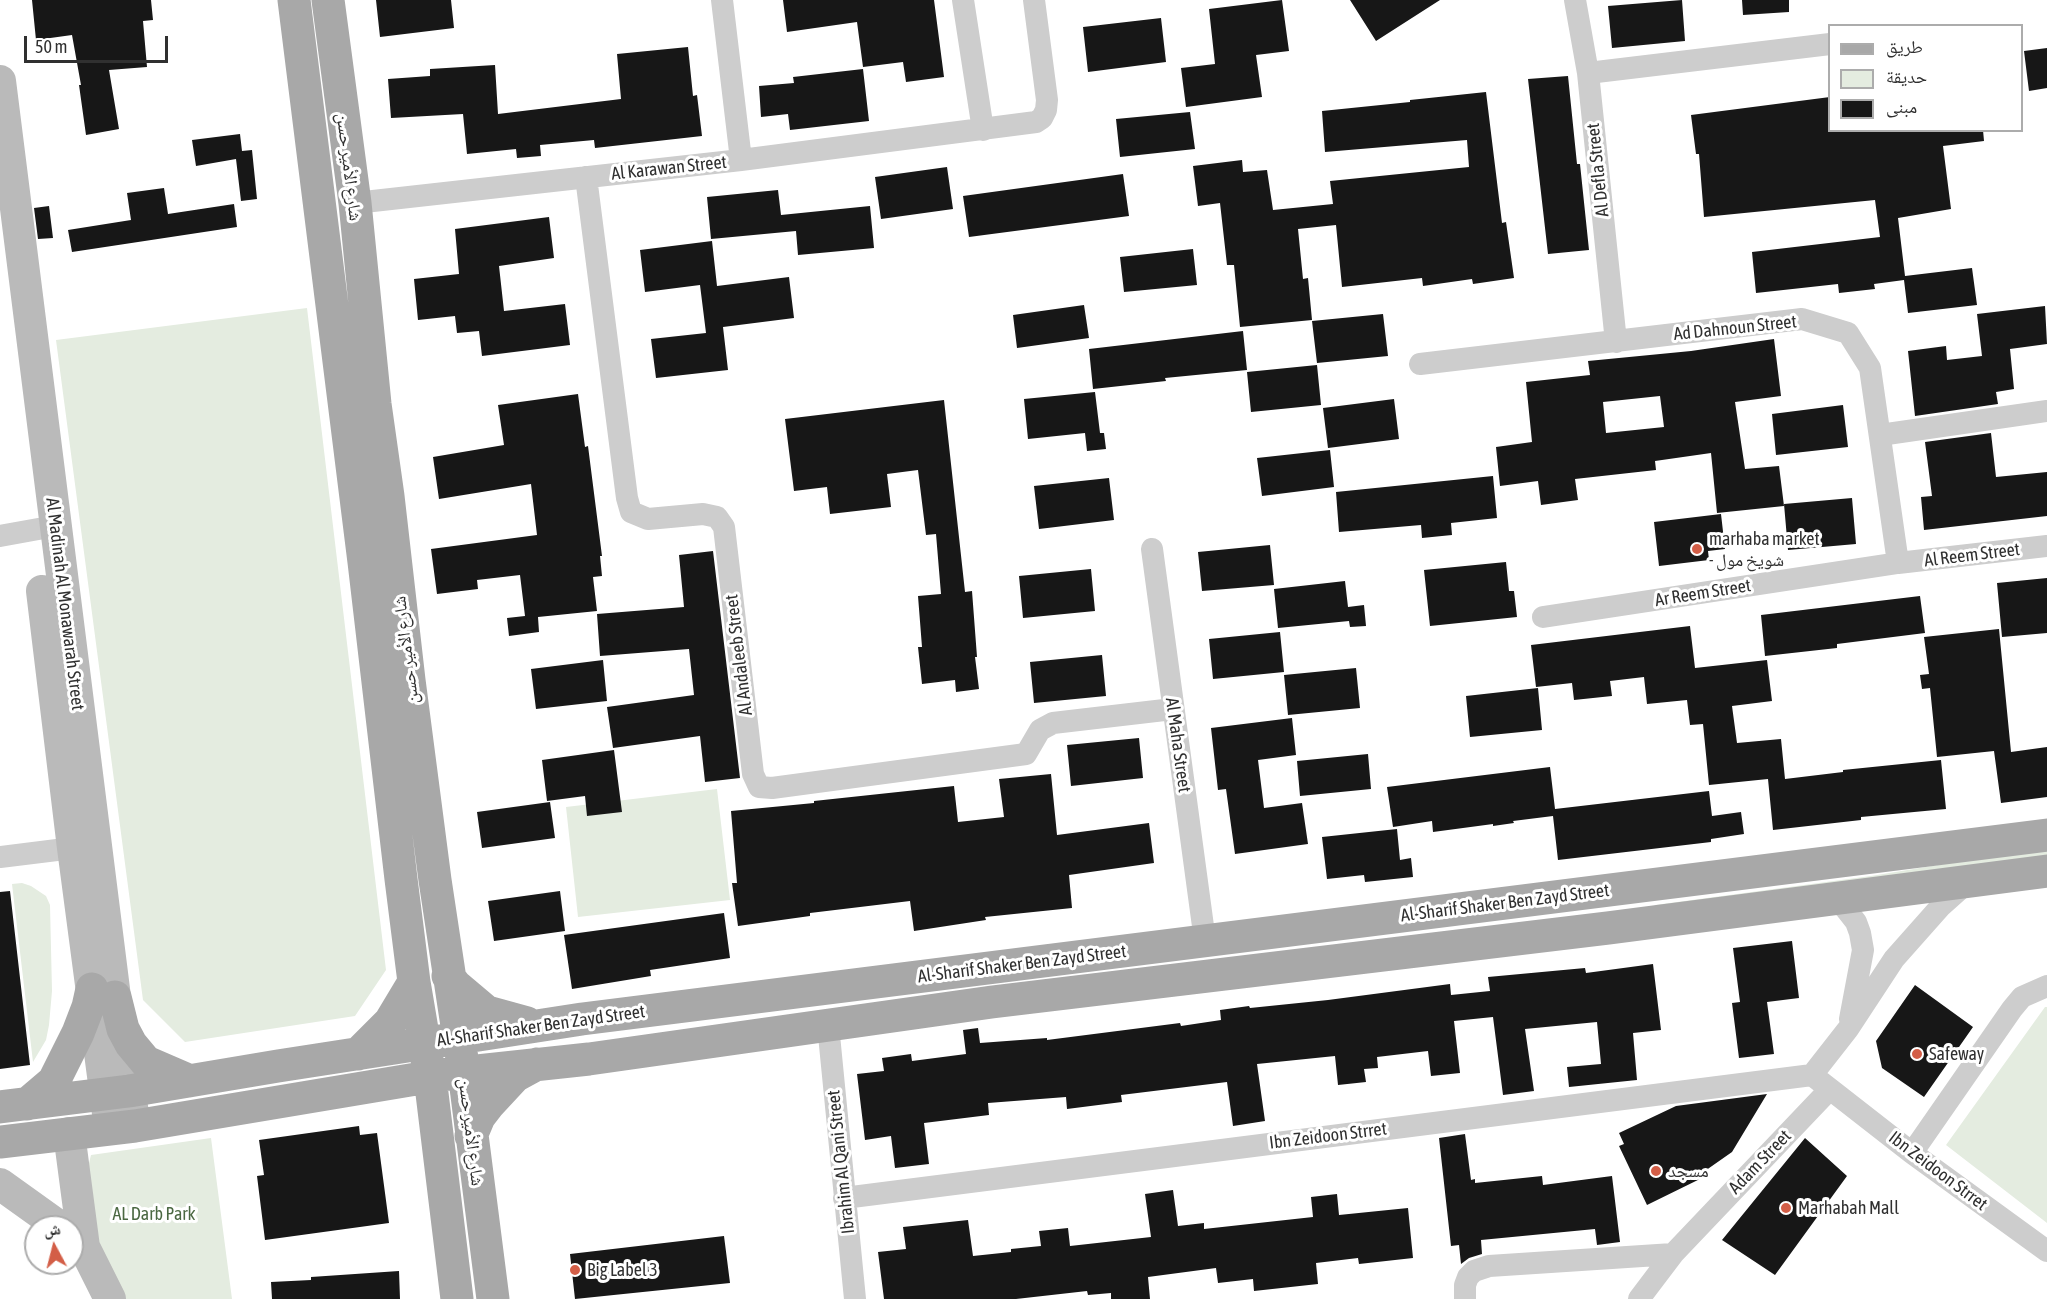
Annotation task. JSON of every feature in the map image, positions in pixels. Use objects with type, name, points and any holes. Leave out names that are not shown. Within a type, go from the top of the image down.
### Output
[{"type":"main road","name":"شارع الأمير حسن","points":[[294,0],[417,739],[493,1299]]},
{"type":"main road","name":"شارع الأمير حسن","points":[[328,0],[355,203],[361,412],[414,982],[430,1077],[457,1299]]},
{"type":"main road","name":"Al Madinah Al Monawarah Street","points":[[0,81],[45,528],[73,848],[104,993]]},
{"type":"main road","name":"Al Madinah Al Monawarah Street","points":[[0,257],[45,528],[122,1127]]},
{"type":"main road","name":"Al-Sharif Shaker Ben Zayd Street","points":[[14,1105],[190,1082],[537,1026],[2047,835]]},
{"type":"main road","name":"Al-Sharif Shaker Ben Zayd Street","points":[[0,1142],[122,1127],[464,1072],[589,1059],[992,1002],[1625,926],[2047,871]]},
{"type":"main road","points":[[1621,888],[1625,926]]},
{"type":"main road","points":[[987,968],[992,1002]]},
{"type":"main road","points":[[448,976],[455,985],[487,1012],[537,1026]]},
{"type":"main road","points":[[358,1054],[390,1022],[414,982]]},
{"type":"main road","points":[[14,1105],[54,1081],[66,1061],[88,1007],[104,993],[131,1044],[146,1062],[190,1082]]},
{"type":"main road","points":[[471,1136],[479,1117],[489,1104],[516,1076],[537,1064]]},
{"type":"main road","points":[[361,1087],[402,1101],[438,1136]]},
{"type":"main road","points":[[69,1133],[76,1215]]},
{"type":"main road","points":[[0,1184],[43,1215]]},
{"type":"main road","points":[[84,1253],[110,1299]]},
{"type":"street","points":[[722,0],[741,160]]},
{"type":"street","points":[[963,0],[982,130]]},
{"type":"street","name":"Al Karawan Street","points":[[355,203],[741,160],[1036,122],[1042,118],[1046,110],[1047,89],[1034,0]]},
{"type":"street","name":"Al Defla Street","points":[[1575,0],[1588,73],[1616,342]]},
{"type":"street","points":[[1588,73],[1828,44]]},
{"type":"street","name":"Al Andaleeb Street","points":[[586,177],[627,498],[631,512],[648,519],[703,514],[717,517],[724,527],[753,774],[759,787],[772,788],[1026,754],[1041,730],[1053,723],[1173,710]]},
{"type":"street","name":"Ad Dahnoun Street","points":[[1420,364],[1802,319],[1848,333],[1870,368],[1898,563]]},
{"type":"street","points":[[1880,435],[2047,411]]},
{"type":"street","points":[[0,536],[45,528]]},
{"type":"street","name":"Al Reem Street","points":[[1898,563],[2047,546]]},
{"type":"street","name":"Al Maha Street","points":[[1152,549],[1205,941]]},
{"type":"street","name":"Ar Reem Street","points":[[1543,617],[1898,563]]},
{"type":"street","points":[[0,857],[73,848]]},
{"type":"street","points":[[1830,1089],[1812,1074],[1848,1029],[1894,959],[1941,906],[1969,881]]},
{"type":"street","points":[[1834,899],[1856,922],[1863,950],[1848,1029]]},
{"type":"street","points":[[1912,1153],[2012,1009],[2022,997],[2047,986]]},
{"type":"street","name":"Ibrahim Al Qani Street","points":[[828,1025],[855,1299]]},
{"type":"street","name":"Ibn Zeidoon Strret","points":[[844,1198],[1812,1074]]},
{"type":"street","name":"Ibn Zeidoon Strret","points":[[1830,1089],[1912,1153],[2047,1251]]},
{"type":"street","name":"Adam Street","points":[[1640,1299],[1673,1254],[1830,1089]]},
{"type":"street","points":[[1466,1299],[1468,1277],[1474,1271],[1489,1266],[1673,1254]]},
{"type":"green space","points":[[307,308],[386,970],[355,1016],[185,1042],[143,1000],[56,340]]},
{"type":"green space","points":[[717,789],[730,900],[578,917],[566,807]]},
{"type":"green space","points":[[2047,847],[2047,858],[1654,907],[1655,905],[1871,876]]},
{"type":"green space","points":[[22,883],[46,896],[50,905],[52,991],[49,1025],[46,1040],[33,1062],[12,884]]},
{"type":"green space","points":[[2047,1007],[2047,1223],[1946,1145]]},
{"type":"green space","name":"AL Darb Park","points":[[211,1138],[232,1299],[118,1299],[80,1200],[91,1155]]},
{"type":"building","points":[[32,0],[151,0],[153,20],[143,21],[147,67],[109,70],[119,129],[86,135],[79,85],[81,85],[72,35],[36,40]]},
{"type":"building","points":[[376,0],[451,0],[454,28],[380,37]]},
{"type":"building","points":[[783,0],[934,0],[944,77],[906,82],[903,62],[863,67],[857,22],[787,32]]},
{"type":"building","points":[[1282,0],[1289,51],[1256,55],[1262,97],[1186,107],[1181,68],[1215,64],[1209,9]]},
{"type":"building","points":[[1350,0],[1440,0],[1376,41]]},
{"type":"building","points":[[1682,0],[1685,41],[1612,48],[1608,6]]},
{"type":"building","points":[[1742,0],[1789,0],[1789,12],[1743,15]]},
{"type":"building","points":[[1161,18],[1166,62],[1088,72],[1083,27]]},
{"type":"building","points":[[688,47],[693,96],[697,95],[702,136],[595,148],[594,140],[540,145],[541,156],[517,158],[516,149],[467,154],[463,114],[391,118],[388,79],[430,76],[430,69],[495,65],[498,114],[621,99],[617,54]]},
{"type":"building","points":[[2047,48],[2047,88],[2029,91],[2024,51]]},
{"type":"building","points":[[863,69],[869,121],[790,130],[788,114],[761,117],[759,86],[794,83],[793,77]]},
{"type":"building","points":[[1568,76],[1589,250],[1548,254],[1528,79]]},
{"type":"building","points":[[1486,92],[1502,223],[1506,222],[1514,278],[1473,284],[1472,279],[1423,286],[1422,278],[1342,287],[1336,225],[1298,229],[1303,279],[1308,278],[1312,320],[1240,327],[1234,265],[1227,265],[1220,203],[1198,206],[1193,166],[1242,160],[1243,172],[1267,170],[1273,210],[1333,204],[1330,181],[1469,167],[1467,140],[1325,152],[1322,111]]},
{"type":"building","points":[[1828,97],[1828,132],[1983,132],[1984,141],[1943,146],[1951,209],[1898,218],[1905,276],[1972,268],[1977,305],[1908,313],[1904,280],[1874,284],[1875,289],[1839,293],[1838,284],[1756,293],[1752,252],[1880,237],[1875,200],[1704,217],[1699,154],[1696,154],[1691,115]]},
{"type":"building","points":[[1190,112],[1195,149],[1120,157],[1116,119]]},
{"type":"building","points":[[240,134],[242,151],[252,150],[257,199],[241,201],[236,159],[196,166],[192,140]]},
{"type":"building","points":[[947,167],[953,209],[881,219],[875,177]]},
{"type":"building","points":[[1123,174],[1129,216],[969,237],[963,196]]},
{"type":"building","points":[[164,188],[168,214],[234,204],[237,227],[72,252],[68,230],[131,220],[127,193]]},
{"type":"building","points":[[778,190],[781,215],[870,206],[874,248],[798,255],[796,231],[711,239],[707,197]]},
{"type":"building","points":[[49,206],[53,238],[38,239],[34,208]]},
{"type":"building","points":[[549,217],[554,258],[499,266],[504,311],[565,304],[570,345],[482,356],[479,331],[457,333],[455,316],[418,320],[414,279],[459,274],[455,229]]},
{"type":"building","points":[[712,241],[717,286],[789,277],[794,318],[723,327],[728,370],[656,378],[651,339],[706,333],[700,285],[645,292],[640,250]]},
{"type":"building","points":[[1193,249],[1197,285],[1124,292],[1120,257]]},
{"type":"building","points":[[1084,305],[1089,338],[1017,348],[1013,315]]},
{"type":"building","points":[[2045,306],[2047,344],[2010,349],[2014,389],[1996,392],[1998,404],[1915,416],[1908,351],[1946,346],[1947,360],[1982,356],[1977,314]]},
{"type":"building","points":[[1383,314],[1388,356],[1317,363],[1312,321]]},
{"type":"building","points":[[1243,331],[1247,370],[1165,378],[1166,381],[1093,389],[1089,349]]},
{"type":"building","points":[[1774,339],[1781,396],[1735,402],[1745,469],[1779,466],[1784,506],[1717,513],[1711,453],[1655,461],[1656,470],[1575,479],[1578,500],[1541,505],[1538,481],[1500,486],[1496,447],[1532,442],[1526,382],[1590,375],[1588,361],[1691,351]],"holes":[[[1660,396],[1664,427],[1606,433],[1603,402]]]},
{"type":"building","points":[[1317,365],[1321,405],[1251,412],[1247,372]]},
{"type":"building","points":[[1095,392],[1100,433],[1104,433],[1106,449],[1087,451],[1085,433],[1028,439],[1024,399]]},
{"type":"building","points":[[578,394],[585,447],[588,446],[602,556],[600,556],[602,576],[593,577],[597,611],[538,617],[539,632],[509,636],[507,618],[525,616],[520,575],[477,580],[478,589],[437,594],[431,549],[537,535],[531,484],[439,499],[433,457],[504,445],[498,405]]},
{"type":"building","points":[[1394,399],[1399,439],[1328,448],[1323,408]]},
{"type":"building","points":[[944,400],[965,592],[972,591],[979,689],[956,692],[955,680],[922,684],[918,647],[922,647],[918,596],[941,594],[936,534],[926,535],[918,470],[887,474],[891,507],[830,514],[827,487],[794,491],[785,419]]},
{"type":"building","points":[[1843,405],[1848,447],[1776,455],[1772,414]]},
{"type":"building","points":[[1991,433],[1996,477],[2047,472],[2047,516],[1924,530],[1921,497],[1932,496],[1925,442]]},
{"type":"building","points":[[1330,450],[1334,487],[1262,496],[1257,458]]},
{"type":"building","points":[[1493,476],[1497,518],[1451,523],[1452,535],[1422,538],[1421,525],[1339,532],[1336,492]]},
{"type":"building","points":[[1109,478],[1114,520],[1039,529],[1034,486]]},
{"type":"building","points":[[1852,498],[1856,544],[1788,550],[1784,504]]},
{"type":"building","points":[[1721,514],[1725,549],[1708,551],[1709,560],[1659,566],[1654,522]]},
{"type":"building","points":[[1270,545],[1274,585],[1202,591],[1198,552]]},
{"type":"building","points":[[713,551],[740,778],[705,782],[700,736],[613,748],[607,707],[694,695],[689,649],[600,656],[597,614],[684,607],[679,555]]},
{"type":"building","points":[[1506,562],[1509,591],[1514,591],[1517,617],[1430,626],[1424,570]]},
{"type":"building","points":[[1091,569],[1095,611],[1023,618],[1019,576]]},
{"type":"building","points":[[2047,578],[2047,633],[2002,637],[1997,583]]},
{"type":"building","points":[[1345,581],[1348,607],[1364,605],[1366,626],[1350,627],[1349,621],[1278,628],[1274,589]]},
{"type":"building","points":[[1920,596],[1925,633],[1837,644],[1837,648],[1765,656],[1761,615]]},
{"type":"building","points":[[1690,626],[1695,668],[1767,660],[1772,701],[1732,706],[1737,743],[1781,739],[1785,779],[1843,772],[1843,770],[1941,760],[1946,809],[1861,817],[1861,820],[1773,830],[1768,779],[1709,785],[1703,724],[1690,725],[1687,700],[1647,704],[1644,677],[1610,681],[1612,696],[1574,700],[1572,683],[1536,687],[1531,645]]},
{"type":"building","points":[[1999,629],[2011,752],[2047,747],[2047,797],[2001,803],[1994,751],[1937,757],[1930,688],[1922,689],[1920,675],[1929,674],[1924,637]]},
{"type":"building","points":[[1280,632],[1284,672],[1213,679],[1209,639]]},
{"type":"building","points":[[1102,655],[1106,696],[1034,703],[1030,662]]},
{"type":"building","points":[[603,660],[607,701],[536,709],[531,669]]},
{"type":"building","points":[[1356,668],[1360,708],[1288,715],[1284,675]]},
{"type":"building","points":[[1538,688],[1542,730],[1470,737],[1466,696]]},
{"type":"building","points":[[1292,718],[1296,755],[1258,760],[1264,808],[1302,803],[1308,844],[1235,854],[1226,789],[1218,790],[1211,728]]},
{"type":"building","points":[[1139,738],[1143,778],[1071,786],[1067,745]]},
{"type":"building","points":[[614,750],[622,812],[587,816],[585,796],[547,801],[542,760]]},
{"type":"building","points":[[1368,754],[1371,789],[1300,796],[1297,761]]},
{"type":"building","points":[[1550,767],[1555,809],[1709,791],[1712,816],[1741,812],[1744,834],[1711,839],[1711,842],[1558,860],[1553,816],[1493,826],[1493,824],[1433,832],[1432,821],[1393,827],[1387,787]]},
{"type":"building","points":[[1051,774],[1057,835],[1149,823],[1154,863],[1069,875],[1072,908],[985,917],[986,920],[914,931],[910,901],[810,913],[810,916],[738,926],[732,883],[737,883],[731,811],[954,786],[958,822],[1004,817],[999,779]]},
{"type":"building","points":[[550,802],[555,838],[482,848],[477,812]]},
{"type":"building","points":[[1397,829],[1400,860],[1411,858],[1413,877],[1365,882],[1364,875],[1327,879],[1322,837]]},
{"type":"building","points":[[10,891],[30,1065],[0,1069],[0,892]]},
{"type":"building","points":[[560,891],[565,931],[494,941],[488,901]]},
{"type":"building","points":[[724,913],[730,958],[650,970],[651,976],[572,989],[564,935]]},
{"type":"building","points":[[1792,941],[1799,998],[1767,1002],[1774,1054],[1739,1058],[1732,1003],[1740,1002],[1733,948]]},
{"type":"building","points":[[1653,964],[1661,1030],[1633,1033],[1637,1080],[1569,1087],[1567,1067],[1601,1064],[1597,1022],[1525,1029],[1534,1091],[1503,1095],[1493,1017],[1454,1021],[1460,1073],[1431,1076],[1428,1051],[1377,1057],[1378,1068],[1364,1069],[1366,1082],[1338,1085],[1335,1056],[1257,1064],[1265,1121],[1233,1126],[1227,1082],[1121,1095],[1122,1102],[1067,1109],[1066,1097],[988,1103],[989,1115],[924,1123],[929,1164],[895,1168],[891,1136],[865,1140],[857,1074],[884,1071],[882,1058],[911,1054],[912,1061],[966,1054],[963,1030],[978,1028],[980,1043],[1047,1038],[1047,1040],[1221,1020],[1220,1010],[1249,1006],[1250,1008],[1328,1000],[1450,984],[1451,995],[1490,991],[1488,977],[1585,968],[1586,973]]},
{"type":"building","name":"Safeway","points":[[1915,985],[1973,1027],[1924,1097],[1882,1068],[1876,1041]]},
{"type":"building","points":[[1767,1094],[1732,1152],[1702,1173],[1704,1177],[1647,1205],[1619,1146],[1624,1144],[1619,1133],[1676,1106]]},
{"type":"building","points":[[359,1126],[360,1135],[377,1133],[389,1223],[265,1240],[257,1176],[264,1175],[259,1140]]},
{"type":"building","points":[[1465,1134],[1471,1180],[1475,1179],[1475,1183],[1542,1176],[1543,1185],[1612,1176],[1620,1242],[1597,1245],[1595,1229],[1481,1240],[1482,1254],[1469,1258],[1461,1264],[1459,1245],[1451,1246],[1439,1138]]},
{"type":"building","name":"Marhabah Mall","points":[[1805,1138],[1847,1176],[1775,1275],[1722,1240]]},
{"type":"building","points":[[1173,1190],[1178,1226],[1204,1223],[1204,1229],[1313,1217],[1311,1197],[1337,1194],[1339,1215],[1408,1208],[1413,1258],[1359,1264],[1358,1258],[1316,1263],[1318,1284],[1254,1291],[1253,1279],[1218,1283],[1216,1268],[1148,1277],[1150,1299],[1111,1299],[1111,1293],[1088,1295],[1087,1291],[1016,1299],[884,1299],[878,1252],[906,1249],[903,1227],[968,1220],[973,1256],[1041,1246],[1039,1231],[1068,1228],[1070,1246],[1151,1237],[1145,1194]]},
{"type":"building","points":[[724,1236],[730,1283],[575,1299],[570,1254]]},
{"type":"building","points":[[399,1271],[400,1299],[272,1299],[271,1282]]},
{"type":"place","name":"marhaba market - شويخ مول","points":[[1697,549]]},
{"type":"place","name":"Safeway","points":[[1917,1054]]},
{"type":"place","name":"مسجد","points":[[1656,1171]]},
{"type":"place","name":"Marhabah Mall","points":[[1786,1208]]},
{"type":"place","name":"Big Label 3","points":[[575,1270]]}]
